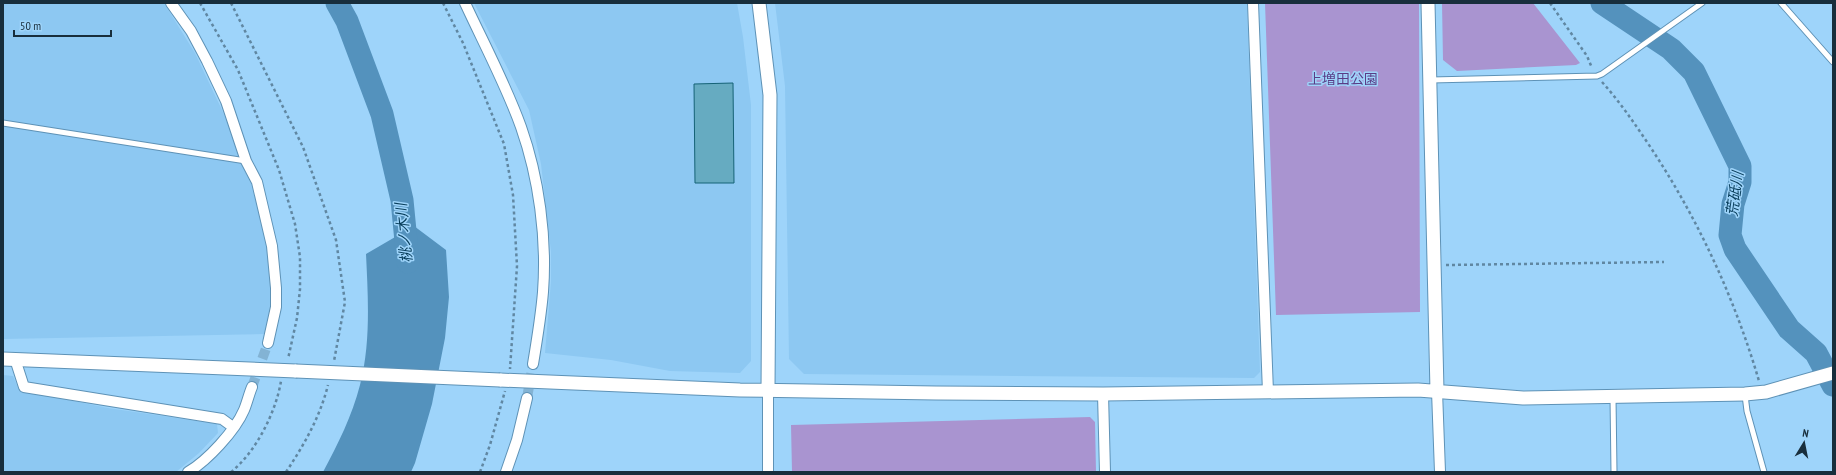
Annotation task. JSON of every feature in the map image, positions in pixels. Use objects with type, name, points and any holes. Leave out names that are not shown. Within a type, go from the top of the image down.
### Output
[{"type":"street","points":[[172,3],[191,31],[226,101],[246,161],[256,182],[272,246],[275,272],[276,308],[268,343]]},
{"type":"street","points":[[465,3],[507,92],[523,134],[534,176],[540,220],[544,268],[541,314],[533,364]]},
{"type":"street","points":[[759,3],[770,95],[768,472]]},
{"type":"street","points":[[1253,3],[1268,392]]},
{"type":"street","points":[[1428,3],[1440,472]]},
{"type":"street","points":[[9,359],[768,390],[1103,394],[1418,390],[1523,398],[1613,398],[1745,394],[1764,392],[1833,372]]},
{"type":"street","points":[[9,359],[24,387],[222,419],[233,427]]},
{"type":"street","points":[[188,472],[198,466],[226,437],[244,412],[252,387]]},
{"type":"street","points":[[1103,394],[1105,472]]},
{"type":"street","points":[[506,472],[517,440],[528,398]]},
{"type":"lane","points":[[1431,80],[1599,75],[1683,18],[1702,3]]},
{"type":"lane","points":[[1781,3],[1833,62]]},
{"type":"lane","points":[[3,123],[246,161]]},
{"type":"lane","points":[[1745,394],[1747,411],[1764,472]]},
{"type":"lane","points":[[1613,398],[1614,472]]},
{"type":"path","points":[[231,3],[303,147],[336,240],[345,302],[333,366]]},
{"type":"path","points":[[443,3],[466,50],[504,144],[513,195],[517,266],[505,380],[490,445],[480,472]]},
{"type":"path","points":[[1550,3],[1599,75],[1620,102],[1662,165],[1704,237],[1748,345],[1764,392]]},
{"type":"path","points":[[1434,265],[1664,262]]},
{"type":"path","points":[[231,472],[250,450],[269,422],[280,392],[290,371]]},
{"type":"path","points":[[286,472],[305,443],[324,402],[329,380]]},
{"type":"shaded area","points":[[3,3],[164,3],[195,53],[222,110],[250,178],[267,247],[272,301],[265,334],[3,339]]},
{"type":"shaded area","points":[[474,3],[737,3],[743,37],[751,105],[751,361],[740,373],[670,371],[611,360],[545,353],[551,281],[551,252],[541,164],[529,110]]},
{"type":"shaded area","points":[[775,3],[1247,3],[1260,372],[1254,378],[804,374],[789,359],[785,86]]},
{"type":"shaded area","points":[[3,375],[13,376],[19,390],[108,408],[217,424],[218,433],[199,453],[176,472],[3,472]]},
{"type":"green space","name":"上増田公園","points":[[1265,3],[1419,3],[1420,312],[1276,315]]},
{"type":"green space","points":[[1442,3],[1533,3],[1580,63],[1576,65],[1457,71],[1443,60]]},
{"type":"green space","points":[[1090,417],[1095,422],[1096,472],[792,472],[791,425]]},
{"type":"water","points":[[414,226],[446,250],[449,297],[445,338],[432,404],[415,463],[411,472],[323,472],[349,419],[360,385],[366,353],[368,320],[366,254]]},
{"type":"building","points":[[733,83],[734,183],[695,183],[694,84]]},
{"type":"waterway","name":"桃ノ木川","points":[[337,3],[347,21],[382,114],[402,200],[408,262]]},
{"type":"waterway","name":"荒砥川","points":[[1602,3],[1671,49],[1694,72],[1740,166],[1740,182],[1733,204],[1730,235],[1735,249],[1789,329],[1816,353],[1833,385]]},
{"type":"tunnel","points":[[252,387],[268,343]]},
{"type":"tunnel","points":[[527,398],[533,364]]}]
